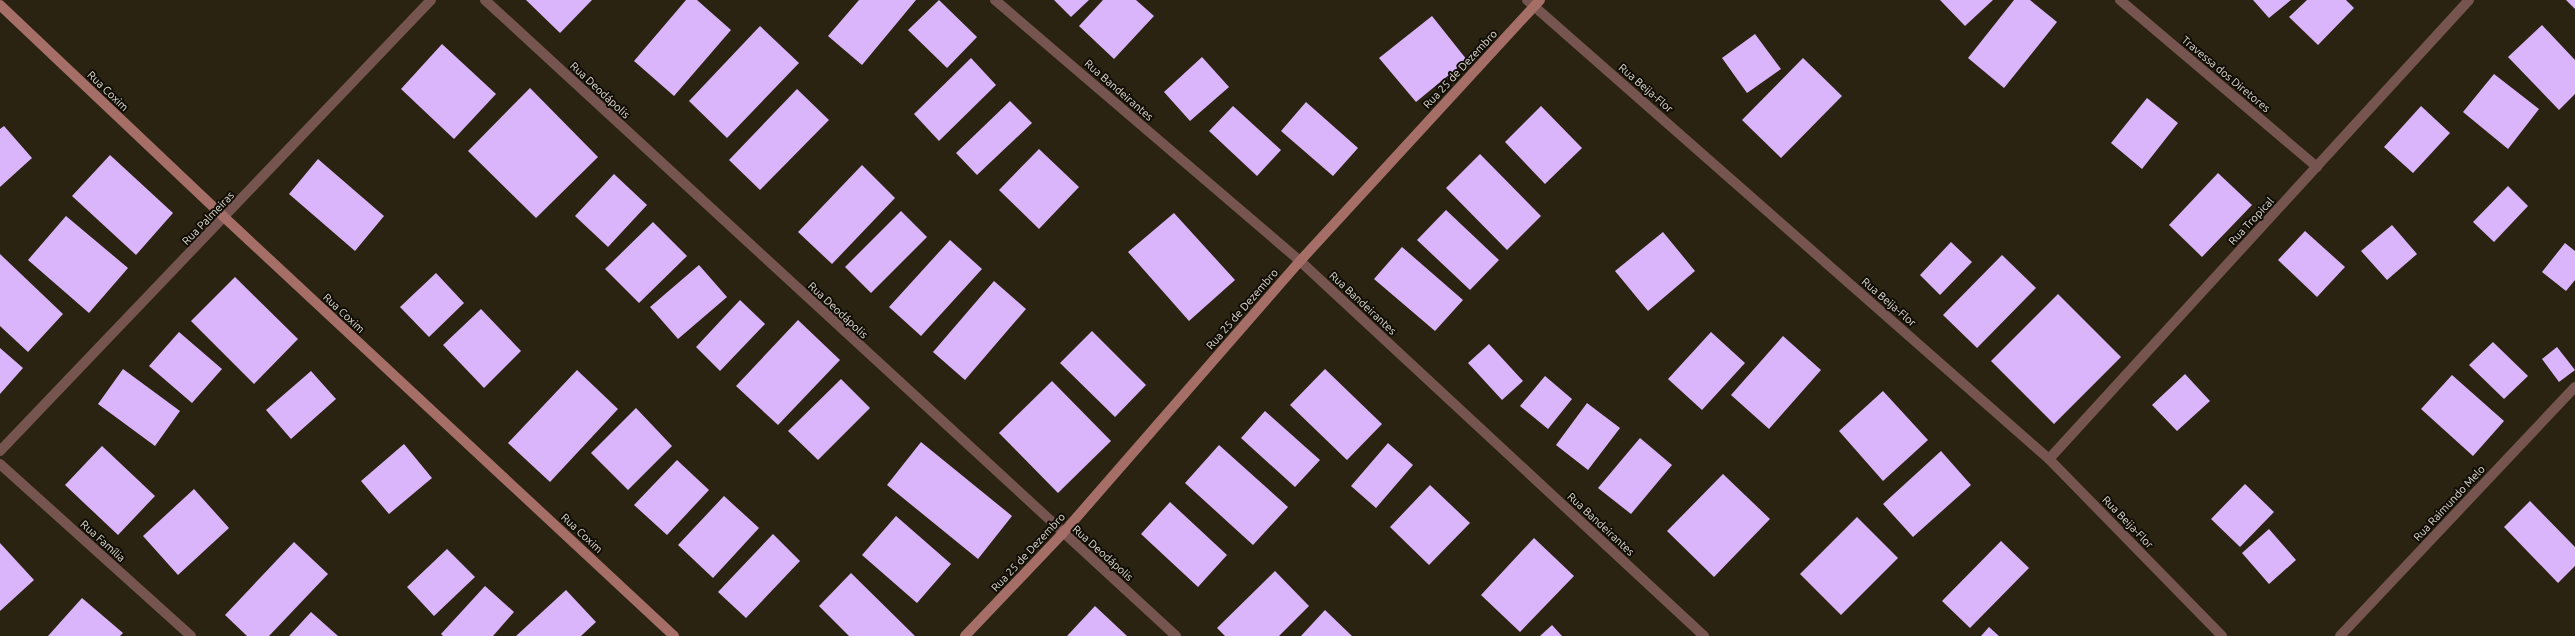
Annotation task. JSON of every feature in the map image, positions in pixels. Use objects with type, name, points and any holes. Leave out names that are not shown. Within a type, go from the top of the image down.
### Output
[{"type":"street","name":"Rua Palmeiras","points":[[0,451],[225,218],[431,0]]},
{"type":"street","name":"Rua Deodápolis","points":[[485,0],[1176,636]]},
{"type":"street","name":"Rua Bandeirantes","points":[[995,0],[1300,261],[1704,636]]},
{"type":"street","name":"Travessa dos Diretores","points":[[2120,0],[2317,167]]},
{"type":"street","name":"Rua Tropical","points":[[2049,458],[2470,0]]},
{"type":"street","name":"Rua 25 de Dezembro","points":[[965,636],[1063,533],[1300,261],[1534,2]]},
{"type":"street","name":"Rua Beija-Flor","points":[[1534,2],[2049,458],[2222,636]]},
{"type":"street","name":"Rua Coxim","points":[[0,5],[225,218],[674,636]]},
{"type":"street","name":"Rua Raimundo Melo","points":[[2340,636],[2575,387]]},
{"type":"street","name":"Rua Família","points":[[0,464],[191,636]]},
{"type":"building","points":[[526,0],[592,0],[560,33]]},
{"type":"building","points":[[686,0],[697,0],[731,30],[674,96],[634,61]]},
{"type":"building","points":[[859,0],[916,0],[862,65],[828,36]]},
{"type":"building","points":[[939,0],[977,37],[947,68],[908,30]]},
{"type":"building","points":[[1054,0],[1089,0],[1071,17]]},
{"type":"building","points":[[1103,0],[1136,0],[1154,16],[1114,59],[1079,26]]},
{"type":"building","points":[[1940,0],[1993,0],[1965,26]]},
{"type":"building","points":[[2014,0],[2030,0],[2057,22],[2004,88],[1968,58]]},
{"type":"building","points":[[2253,0],[2291,0],[2269,18]]},
{"type":"building","points":[[2307,0],[2346,0],[2354,8],[2318,45],[2289,17]]},
{"type":"building","points":[[2566,0],[2575,0],[2575,9]]},
{"type":"building","points":[[1432,16],[1467,60],[1416,102],[1379,58]]},
{"type":"building","points":[[2542,25],[2575,60],[2575,94],[2559,110],[2508,57]]},
{"type":"building","points":[[760,26],[799,63],[727,138],[689,101]]},
{"type":"building","points":[[1755,34],[1781,69],[1747,93],[1722,58]]},
{"type":"building","points":[[442,44],[496,94],[454,139],[401,89]]},
{"type":"building","points":[[1202,57],[1229,87],[1190,121],[1164,92]]},
{"type":"building","points":[[971,58],[996,85],[939,141],[914,114]]},
{"type":"building","points":[[1803,58],[1842,96],[1781,158],[1742,120]]},
{"type":"building","points":[[2494,74],[2539,109],[2508,149],[2463,112]]},
{"type":"building","points":[[530,88],[598,157],[536,218],[468,151]]},
{"type":"building","points":[[797,89],[829,120],[760,190],[729,160]]},
{"type":"building","points":[[2147,98],[2178,123],[2142,169],[2111,143]]},
{"type":"building","points":[[1010,101],[1032,123],[977,175],[956,153]]},
{"type":"building","points":[[1306,102],[1358,148],[1333,176],[1281,131]]},
{"type":"building","points":[[1233,106],[1281,150],[1257,176],[1209,131]]},
{"type":"building","points":[[1541,106],[1582,148],[1545,184],[1505,142]]},
{"type":"building","points":[[2421,106],[2450,133],[2413,173],[2384,147]]},
{"type":"building","points":[[4,126],[32,158],[0,187],[0,129]]},
{"type":"building","points":[[1039,149],[1079,187],[1039,229],[999,190]]},
{"type":"building","points":[[1480,154],[1541,216],[1507,250],[1446,188]]},
{"type":"building","points":[[110,155],[173,213],[136,255],[72,196]]},
{"type":"building","points":[[318,159],[384,216],[355,251],[289,194]]},
{"type":"building","points":[[862,165],[895,198],[832,264],[798,232]]},
{"type":"building","points":[[2218,173],[2252,205],[2202,257],[2169,225]]},
{"type":"building","points":[[614,174],[647,205],[608,247],[575,216]]},
{"type":"building","points":[[2508,186],[2528,206],[2494,242],[2473,222]]},
{"type":"building","points":[[1446,210],[1499,260],[1470,290],[1417,240]]},
{"type":"building","points":[[901,211],[927,237],[871,293],[845,267]]},
{"type":"building","points":[[1174,213],[1235,280],[1189,321],[1128,252]]},
{"type":"building","points":[[66,216],[128,268],[89,313],[28,260]]},
{"type":"building","points":[[653,222],[687,256],[639,303],[605,269]]},
{"type":"building","points":[[2392,225],[2417,254],[2387,280],[2361,251]]},
{"type":"building","points":[[2305,231],[2345,267],[2317,297],[2278,260]]},
{"type":"building","points":[[1663,232],[1695,271],[1648,311],[1615,271]]},
{"type":"building","points":[[950,240],[982,269],[921,336],[889,307]]},
{"type":"building","points":[[1951,242],[1972,262],[1940,295],[1920,275]]},
{"type":"building","points":[[2565,243],[2575,251],[2575,280],[2566,291],[2542,272]]},
{"type":"building","points":[[1402,247],[1463,300],[1435,331],[1374,279]]},
{"type":"building","points":[[0,254],[63,314],[28,352],[0,326]]},
{"type":"building","points":[[2002,255],[2036,288],[1977,348],[1943,315]]},
{"type":"building","points":[[699,265],[727,297],[678,339],[650,307]]},
{"type":"building","points":[[436,273],[464,303],[429,337],[400,307]]},
{"type":"building","points":[[235,277],[298,339],[254,384],[191,321]]},
{"type":"building","points":[[994,281],[1026,309],[965,380],[933,352]]},
{"type":"building","points":[[2058,294],[2121,357],[2054,424],[1991,361]]},
{"type":"building","points":[[740,300],[765,324],[720,371],[696,347]]},
{"type":"building","points":[[481,309],[521,351],[484,388],[443,345]]},
{"type":"building","points":[[798,320],[840,360],[778,425],[736,386]]},
{"type":"building","points":[[1092,331],[1146,385],[1115,417],[1060,363]]},
{"type":"building","points":[[179,332],[222,369],[192,403],[149,366]]},
{"type":"building","points":[[1711,332],[1745,363],[1702,410],[1668,379]]},
{"type":"building","points":[[1783,336],[1821,370],[1769,429],[1731,395]]},
{"type":"building","points":[[2493,342],[2528,376],[2504,399],[2469,365]]},
{"type":"building","points":[[1489,344],[1523,381],[1502,400],[1468,363]]},
{"type":"building","points":[[2557,347],[2575,370],[2559,382],[2542,359]]},
{"type":"building","points":[[0,348],[23,368],[0,394]]},
{"type":"building","points":[[123,369],[180,411],[155,446],[98,404]]},
{"type":"building","points":[[1325,369],[1382,424],[1347,460],[1290,405]]},
{"type":"building","points":[[577,370],[618,409],[550,482],[508,443]]},
{"type":"building","points":[[311,371],[336,399],[291,439],[266,410]]},
{"type":"building","points":[[2185,374],[2210,401],[2177,431],[2152,405]]},
{"type":"building","points":[[2452,375],[2504,421],[2473,456],[2421,409]]},
{"type":"building","points":[[1545,376],[1572,399],[1548,429],[1520,406]]},
{"type":"building","points":[[841,379],[870,408],[818,460],[788,431]]},
{"type":"building","points":[[1052,381],[1111,441],[1058,493],[999,433]]},
{"type":"building","points":[[1883,391],[1928,440],[1883,481],[1839,431]]},
{"type":"building","points":[[1587,403],[1620,428],[1588,470],[1556,445]]},
{"type":"building","points":[[636,408],[672,446],[628,490],[591,453]]},
{"type":"building","points":[[1265,411],[1320,460],[1295,487],[1241,438]]},
{"type":"building","points":[[1640,438],[1672,465],[1631,514],[1598,488]]},
{"type":"building","points":[[921,442],[1012,516],[978,559],[887,485]]},
{"type":"building","points":[[1388,443],[1413,465],[1376,508],[1351,486]]},
{"type":"building","points":[[404,444],[432,478],[389,514],[361,481]]},
{"type":"building","points":[[1219,445],[1288,507],[1253,545],[1185,483]]},
{"type":"building","points":[[102,446],[155,496],[118,535],[65,485]]},
{"type":"building","points":[[1941,451],[1971,485],[1913,537],[1883,504]]},
{"type":"building","points":[[677,460],[709,490],[667,535],[634,505]]},
{"type":"building","points":[[1723,474],[1770,519],[1714,577],[1667,531]]},
{"type":"building","points":[[2245,484],[2274,512],[2240,547],[2211,519]]},
{"type":"building","points":[[1430,485],[1470,523],[1429,565],[1390,527]]},
{"type":"building","points":[[194,489],[229,528],[178,575],[143,536]]},
{"type":"building","points":[[724,496],[759,528],[713,578],[678,545]]},
{"type":"building","points":[[2530,501],[2575,547],[2575,566],[2558,583],[2504,527]]},
{"type":"building","points":[[1170,502],[1227,555],[1198,587],[1141,534]]},
{"type":"building","points":[[896,516],[951,564],[917,603],[862,555]]},
{"type":"building","points":[[1857,517],[1898,558],[1841,615],[1800,574]]},
{"type":"building","points":[[2269,529],[2296,560],[2269,584],[2242,553]]},
{"type":"building","points":[[773,534],[800,561],[746,618],[718,592]]},
{"type":"building","points":[[1534,538],[1574,576],[1520,632],[1481,595]]},
{"type":"building","points":[[2001,541],[2029,568],[1970,628],[1942,601]]},
{"type":"building","points":[[294,542],[328,574],[269,636],[247,636],[225,615]]},
{"type":"building","points":[[0,543],[34,580],[0,611]]},
{"type":"building","points":[[447,549],[475,577],[434,616],[407,587]]},
{"type":"building","points":[[1275,571],[1309,606],[1279,636],[1225,636],[1217,628]]},
{"type":"building","points":[[851,573],[915,636],[849,636],[819,606]]},
{"type":"building","points":[[485,586],[514,612],[493,636],[443,636],[441,634]]},
{"type":"building","points":[[566,590],[596,622],[581,636],[516,636]]},
{"type":"building","points":[[82,598],[123,633],[120,636],[48,636]]},
{"type":"building","points":[[1095,606],[1127,636],[1067,636]]},
{"type":"building","points":[[1325,610],[1352,636],[1301,636]]},
{"type":"building","points":[[311,612],[338,636],[289,636]]},
{"type":"building","points":[[1552,625],[1562,636],[1540,636]]},
{"type":"building","points":[[1989,627],[1999,636],[1981,636]]}]
